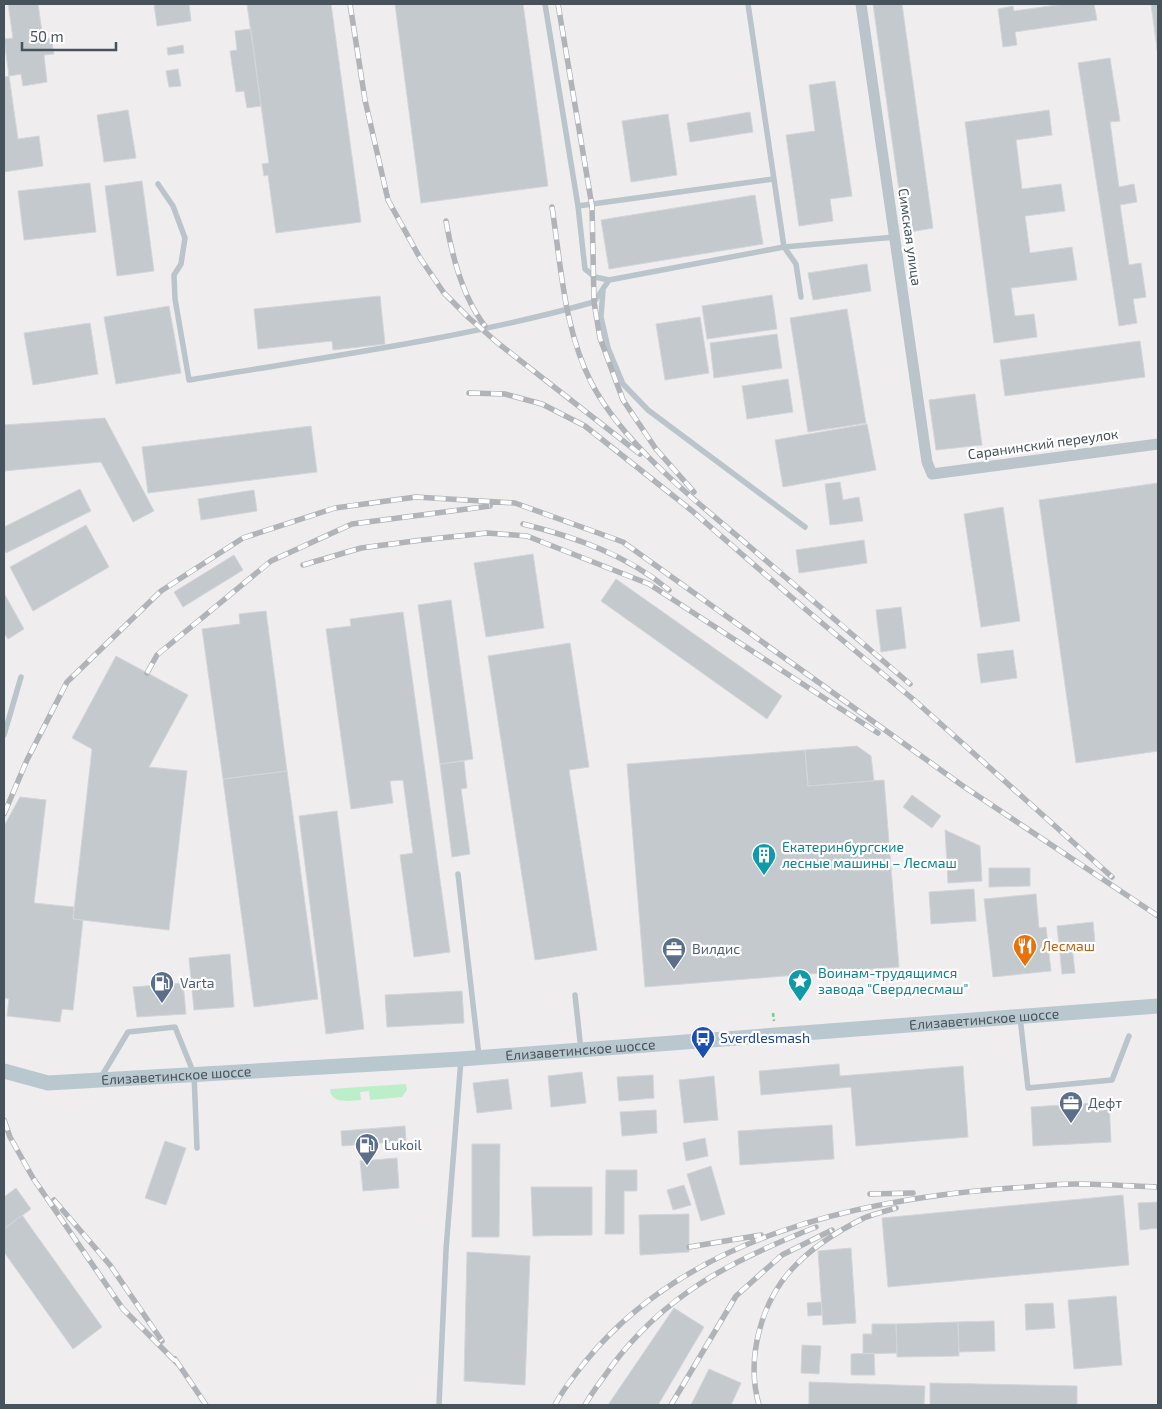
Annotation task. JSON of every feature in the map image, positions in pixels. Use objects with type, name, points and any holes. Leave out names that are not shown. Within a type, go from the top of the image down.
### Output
[{"type":"main road","name":"Елизаветинское шоссе","points":[[4,1071],[48,1084],[194,1074],[461,1060],[1020,1015],[1158,1006]]},
{"type":"street","name":"Симская улица","points":[[860,4],[927,462],[932,474]]},
{"type":"street","name":"Саранинский переулок","points":[[932,474],[1158,444]]},
{"type":"lane","points":[[545,4],[578,206],[585,269],[595,277],[609,280],[784,247],[895,237]]},
{"type":"lane","points":[[748,4],[784,247],[796,264],[801,297]]},
{"type":"lane","points":[[578,206],[773,178]]},
{"type":"lane","points":[[158,184],[173,206],[185,238],[181,264],[174,275],[175,299],[189,380],[438,338],[594,302],[609,280]]},
{"type":"lane","points":[[603,288],[601,317],[608,348],[622,384],[648,410],[804,527]]},
{"type":"lane","points":[[4,735],[21,677]]},
{"type":"lane","points":[[458,874],[479,1058]]},
{"type":"lane","points":[[575,995],[581,1050]]},
{"type":"lane","points":[[1020,1015],[1028,1088],[1112,1080],[1129,1036]]},
{"type":"lane","points":[[99,1080],[128,1032],[175,1027],[194,1074],[197,1148]]},
{"type":"lane","points":[[439,1405],[446,1250],[461,1060]]},
{"type":"green space","points":[[406,1084],[407,1090],[402,1097],[370,1100],[369,1091],[360,1092],[361,1100],[346,1101],[333,1097],[330,1089]]},
{"type":"building","points":[[8,4],[38,4],[43,39],[51,38],[54,54],[44,55],[47,82],[23,86],[21,74],[9,76],[4,39],[13,38]]},
{"type":"building","points":[[154,4],[189,4],[191,21],[157,26]]},
{"type":"building","points":[[247,4],[331,4],[361,222],[276,233],[268,175],[264,176],[262,164],[269,163]]},
{"type":"building","points":[[395,4],[523,4],[548,186],[421,203]]},
{"type":"building","points":[[873,4],[902,4],[933,228],[905,233]]},
{"type":"building","points":[[1064,4],[1094,4],[1097,20],[1015,32],[1017,45],[1003,47],[998,9],[1013,6],[1014,11]]},
{"type":"building","points":[[1151,4],[1158,4],[1158,56]]},
{"type":"building","points":[[251,29],[261,106],[247,108],[244,91],[236,92],[230,51],[237,50],[235,31]]},
{"type":"building","points":[[183,45],[184,53],[168,55],[167,48]]},
{"type":"building","points":[[1110,58],[1120,121],[1110,122],[1119,187],[1134,184],[1137,202],[1120,205],[1129,265],[1141,263],[1146,297],[1133,299],[1137,323],[1119,326],[1078,63]]},
{"type":"building","points":[[178,69],[181,86],[169,87],[166,71]]},
{"type":"building","points":[[9,76],[18,139],[39,136],[43,166],[4,172],[4,77]]},
{"type":"building","points":[[835,81],[852,196],[830,199],[833,221],[799,226],[786,135],[815,131],[809,85]]},
{"type":"building","points":[[128,110],[136,158],[104,162],[97,115]]},
{"type":"building","points":[[1049,110],[1052,135],[1016,140],[1022,189],[1061,184],[1065,211],[1025,216],[1030,253],[1072,247],[1077,280],[1011,288],[1015,316],[1034,314],[1037,337],[994,343],[965,122]]},
{"type":"building","points":[[750,112],[753,132],[690,142],[687,123]]},
{"type":"building","points":[[668,114],[677,175],[631,182],[622,121]]},
{"type":"building","points":[[142,181],[154,271],[117,276],[105,186]]},
{"type":"building","points":[[90,183],[96,232],[24,240],[18,191]]},
{"type":"building","points":[[755,195],[763,244],[609,269],[601,220]]},
{"type":"building","points":[[867,264],[871,291],[813,300],[808,273]]},
{"type":"building","points":[[772,295],[777,329],[707,339],[702,306]]},
{"type":"building","points":[[380,296],[385,344],[333,350],[332,341],[258,349],[254,309]]},
{"type":"building","points":[[169,306],[181,373],[116,384],[104,317]]},
{"type":"building","points":[[847,309],[866,423],[808,432],[790,318]]},
{"type":"building","points":[[700,317],[709,373],[665,380],[656,324]]},
{"type":"building","points":[[90,323],[98,374],[33,385],[24,333]]},
{"type":"building","points":[[777,334],[782,368],[714,378],[710,343]]},
{"type":"building","points":[[1140,341],[1145,377],[1005,396],[1000,360]]},
{"type":"building","points":[[788,379],[793,412],[747,419],[742,386]]},
{"type":"building","points":[[975,394],[982,445],[936,450],[929,400]]},
{"type":"building","points":[[105,418],[154,511],[133,522],[101,462],[4,471],[4,425]]},
{"type":"building","points":[[867,424],[876,470],[783,487],[775,440]]},
{"type":"building","points":[[311,426],[317,472],[148,493],[142,447]]},
{"type":"building","points":[[840,482],[843,500],[859,497],[863,521],[830,525],[825,484]]},
{"type":"building","points":[[1158,483],[1158,751],[1076,763],[1039,500]]},
{"type":"building","points":[[80,489],[91,511],[6,553],[4,548],[4,527]]},
{"type":"building","points":[[254,490],[257,511],[201,520],[198,499]]},
{"type":"building","points":[[1003,507],[1020,621],[981,627],[964,514]]},
{"type":"building","points":[[86,525],[109,567],[33,611],[10,567]]},
{"type":"building","points":[[864,540],[867,563],[799,573],[796,550]]},
{"type":"building","points":[[533,554],[544,628],[486,637],[474,563]]},
{"type":"building","points":[[234,555],[243,570],[183,607],[174,592]]},
{"type":"building","points":[[616,579],[782,696],[767,719],[601,601]]},
{"type":"building","points":[[4,593],[24,629],[8,639],[4,633]]},
{"type":"building","points":[[451,600],[473,759],[440,764],[418,605]]},
{"type":"building","points":[[901,607],[906,648],[881,652],[876,610]]},
{"type":"building","points":[[266,611],[287,771],[223,779],[202,629],[240,624],[239,614]]},
{"type":"building","points":[[403,612],[450,952],[414,957],[400,855],[413,853],[403,780],[390,781],[393,803],[351,809],[326,629],[351,626],[350,619]]},
{"type":"building","points":[[570,643],[589,767],[569,770],[597,950],[535,960],[488,656]]},
{"type":"building","points":[[1013,650],[1017,678],[981,683],[977,654]]},
{"type":"building","points":[[116,656],[188,695],[149,767],[187,771],[169,930],[73,919],[92,749],[72,738]]},
{"type":"building","points":[[857,746],[871,756],[874,781],[808,786],[805,750]]},
{"type":"building","name":"Екатеринбургские лесные машины – Лесмаш","points":[[805,750],[808,786],[884,780],[899,967],[645,987],[627,764]]},
{"type":"building","points":[[464,761],[467,788],[461,789],[470,854],[452,857],[440,764]]},
{"type":"building","points":[[287,771],[318,999],[254,1007],[223,779]]},
{"type":"building","points":[[912,795],[941,816],[932,828],[903,807]]},
{"type":"building","points":[[20,797],[46,800],[34,903],[74,907],[73,919],[83,920],[73,1010],[62,1009],[60,1022],[7,1016],[9,999],[4,998],[4,826]]},
{"type":"building","points":[[337,811],[364,1029],[326,1034],[299,816]]},
{"type":"building","points":[[945,830],[980,846],[982,881],[948,883]]},
{"type":"building","points":[[989,868],[1030,868],[1030,886],[989,887]]},
{"type":"building","points":[[974,889],[976,921],[931,924],[929,892]]},
{"type":"building","points":[[1036,894],[1039,928],[1046,927],[1051,971],[993,977],[984,899]]},
{"type":"building","points":[[1093,922],[1095,943],[1072,946],[1075,973],[1062,974],[1057,926]]},
{"type":"building","points":[[230,954],[234,1007],[194,1010],[189,958]]},
{"type":"building","points":[[183,983],[186,1014],[137,1017],[133,987]]},
{"type":"building","points":[[462,991],[464,1023],[387,1027],[385,995]]},
{"type":"building","points":[[839,1064],[840,1076],[963,1066],[968,1137],[856,1146],[851,1087],[761,1095],[759,1071]]},
{"type":"building","points":[[582,1072],[586,1103],[551,1107],[548,1076]]},
{"type":"building","points":[[653,1075],[654,1098],[619,1101],[617,1077]]},
{"type":"building","points":[[714,1076],[718,1120],[684,1123],[679,1080]]},
{"type":"building","points":[[508,1079],[512,1109],[477,1113],[473,1083]]},
{"type":"building","name":"Дефт","points":[[1109,1102],[1111,1142],[1033,1146],[1031,1107]]},
{"type":"building","points":[[656,1110],[657,1133],[622,1136],[620,1112]]},
{"type":"building","points":[[832,1125],[834,1159],[740,1165],[738,1131]]},
{"type":"building","points":[[405,1126],[406,1141],[342,1146],[341,1131]]},
{"type":"building","points":[[705,1138],[708,1156],[686,1161],[683,1143]]},
{"type":"building","points":[[165,1141],[186,1148],[166,1205],[145,1198]]},
{"type":"building","points":[[472,1144],[500,1144],[499,1237],[472,1237]]},
{"type":"building","points":[[397,1158],[399,1188],[363,1191],[360,1161]]},
{"type":"building","points":[[711,1166],[725,1214],[701,1221],[687,1174]]},
{"type":"building","points":[[606,1170],[637,1170],[637,1191],[624,1191],[624,1234],[605,1234]]},
{"type":"building","points":[[684,1185],[691,1205],[673,1210],[667,1190]]},
{"type":"building","points":[[531,1187],[592,1187],[592,1235],[533,1236]]},
{"type":"building","points":[[16,1188],[31,1209],[4,1229],[4,1197]]},
{"type":"building","points":[[1123,1195],[1129,1265],[888,1287],[882,1218]]},
{"type":"building","points":[[1158,1202],[1158,1228],[1140,1230],[1138,1203]]},
{"type":"building","points":[[689,1214],[689,1252],[640,1255],[639,1215]]},
{"type":"building","points":[[22,1215],[102,1327],[73,1349],[4,1252],[4,1229]]},
{"type":"building","points":[[851,1248],[856,1323],[823,1325],[818,1251]]},
{"type":"building","points":[[467,1252],[530,1256],[525,1385],[464,1381]]},
{"type":"building","points":[[1116,1296],[1122,1365],[1074,1369],[1068,1300]]},
{"type":"building","points":[[821,1302],[822,1315],[808,1316],[807,1303]]},
{"type":"building","points":[[1053,1303],[1055,1328],[1026,1330],[1025,1304]]},
{"type":"building","points":[[674,1308],[704,1327],[658,1405],[608,1405]]},
{"type":"building","points":[[994,1321],[995,1351],[959,1352],[958,1322]]},
{"type":"building","points":[[958,1322],[959,1356],[897,1357],[896,1324]]},
{"type":"building","points":[[872,1324],[896,1324],[897,1353],[863,1354],[863,1334],[872,1334]]},
{"type":"building","points":[[802,1345],[821,1346],[819,1374],[801,1373]]},
{"type":"building","points":[[874,1353],[875,1375],[851,1375],[851,1354]]},
{"type":"building","points":[[709,1369],[741,1383],[731,1405],[691,1405]]},
{"type":"building","points":[[809,1382],[925,1386],[924,1405],[809,1405]]},
{"type":"building","points":[[930,1383],[1077,1386],[1077,1405],[930,1405]]},
{"type":"railway","points":[[350,4],[365,100],[388,200],[420,258],[444,293],[469,318],[499,344],[640,454]]},
{"type":"railway","points":[[558,4],[592,206],[594,302],[600,338],[623,400],[656,449],[694,492]]},
{"type":"railway","points":[[552,207],[569,320],[583,363],[592,384],[606,407],[642,451],[663,471],[910,684]]},
{"type":"railway","points":[[446,221],[465,290],[470,303],[485,326]]},
{"type":"railway","points":[[469,393],[505,394],[542,404],[585,426],[691,510],[914,700],[1112,877]]},
{"type":"railway","points":[[4,814],[27,760],[67,682],[161,591],[243,538],[335,508],[416,497],[515,503],[623,542],[963,786],[1158,916]]},
{"type":"railway","points":[[147,673],[157,655],[271,561],[352,524],[490,506]]},
{"type":"railway","points":[[523,524],[581,541],[618,557],[669,590]]},
{"type":"railway","points":[[303,565],[361,548],[422,540],[487,533],[527,536],[649,584],[878,733]]},
{"type":"railway","points":[[4,1120],[10,1137],[33,1178],[123,1309],[178,1364]]},
{"type":"railway","points":[[555,1405],[565,1388],[585,1362],[626,1319],[673,1284],[724,1255],[778,1232],[836,1215],[894,1202],[953,1194],[1067,1184],[1158,1187]]},
{"type":"railway","points":[[870,1194],[913,1193]]},
{"type":"railway","points":[[54,1200],[110,1265],[162,1341]]},
{"type":"railway","points":[[759,1405],[755,1388],[755,1351],[764,1316],[781,1283],[799,1261],[835,1234],[864,1218],[896,1208]]},
{"type":"railway","points":[[585,1405],[611,1367],[632,1341],[678,1299],[729,1267],[786,1239],[816,1227]]},
{"type":"railway","points":[[671,1405],[736,1296],[782,1255],[832,1230]]},
{"type":"railway","points":[[689,1247],[761,1235]]},
{"type":"railway","points":[[175,1359],[206,1405]]},
{"type":"place","name":"Екатеринбургские лесные машины – Лесмаш","points":[[764,876]]},
{"type":"place","name":"Лесмаш","points":[[1025,967]]},
{"type":"place","name":"Вилдис","points":[[674,970]]},
{"type":"place","name":"Воинам-трудящимся завода \"Свердлесмаш\"","points":[[800,1002]]},
{"type":"place","name":"Varta","points":[[162,1004]]},
{"type":"place","name":"Sverdlesmash","points":[[703,1059]]},
{"type":"place","name":"Дефт","points":[[1071,1124]]},
{"type":"place","name":"Lukoil","points":[[367,1166]]}]
